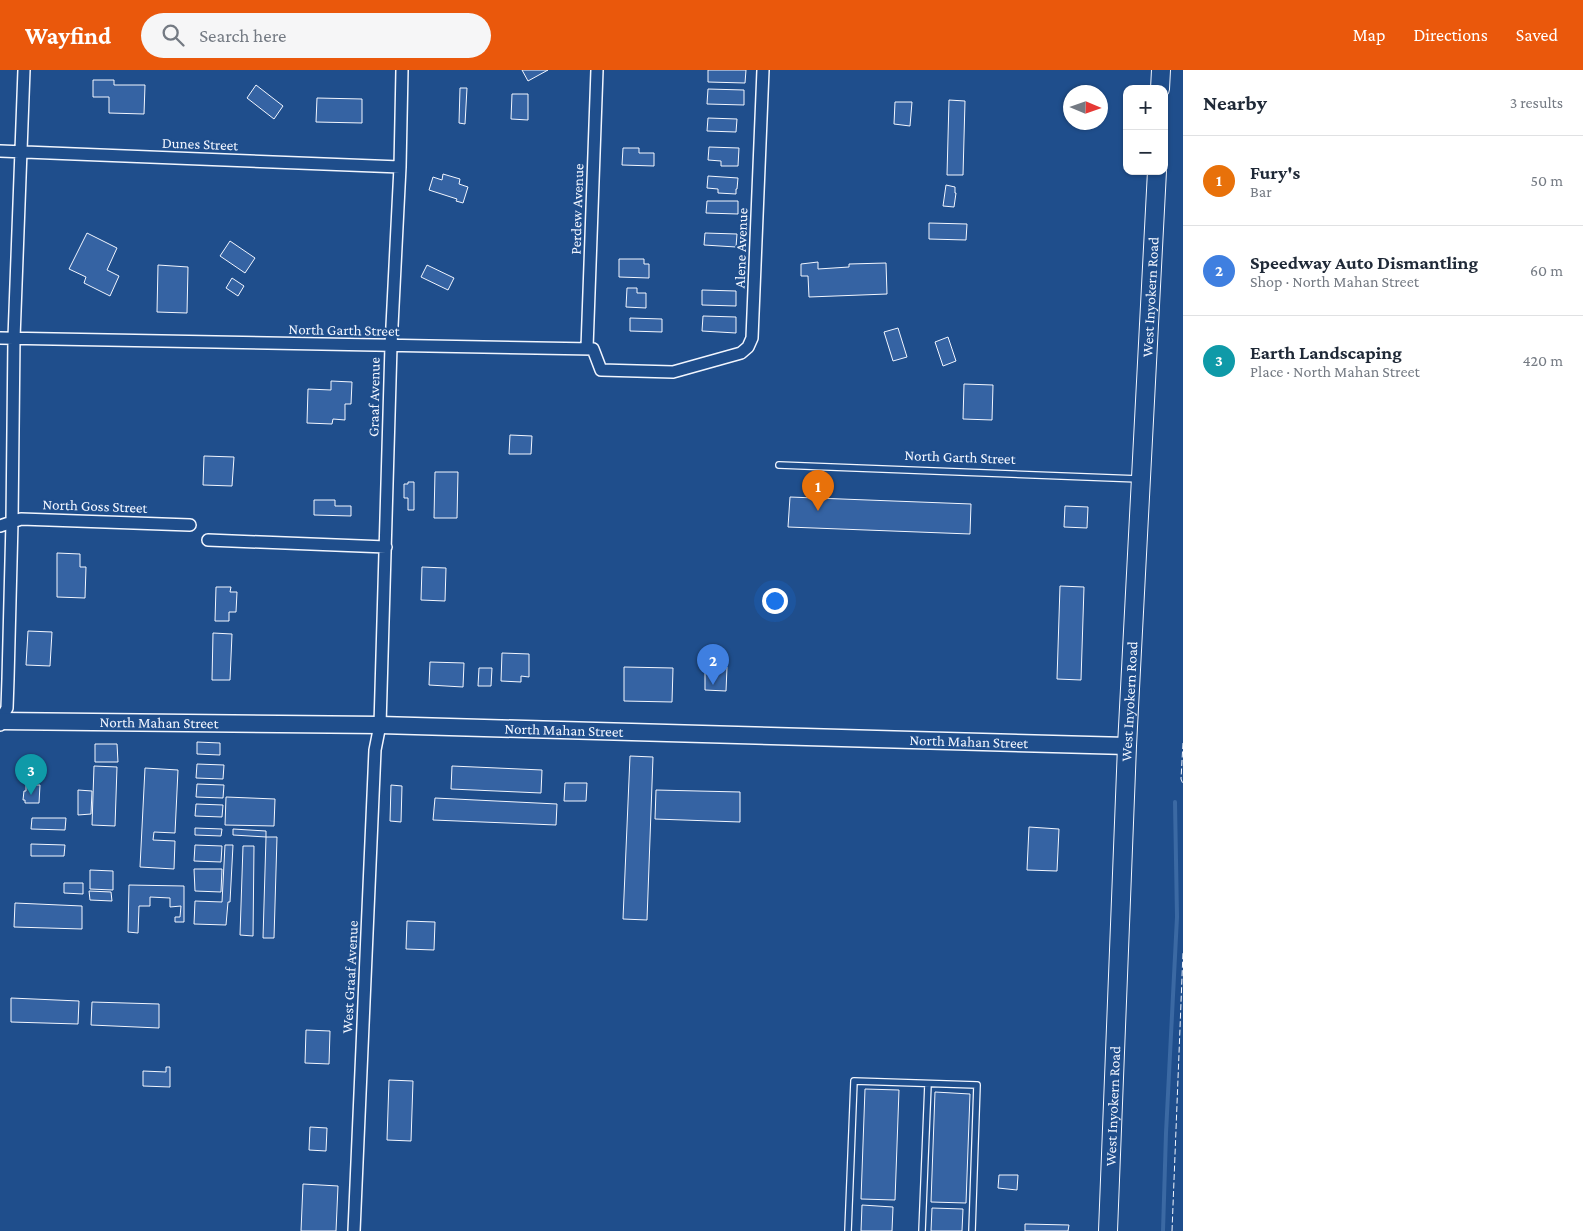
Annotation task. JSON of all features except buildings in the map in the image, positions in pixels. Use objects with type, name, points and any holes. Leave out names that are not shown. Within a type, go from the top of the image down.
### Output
[{"type":"main road","points":[[1160,85],[1161,70]]},
{"type":"main road","name":"West Inyokern Road","points":[[1108,1231],[1127,746],[1156,175]]},
{"type":"street","points":[[0,725],[0,721],[7,708],[14,338],[24,70]]},
{"type":"street","name":"Graaf Avenue","points":[[380,725],[391,346],[400,168],[402,70]]},
{"type":"street","name":"Perdew Avenue","points":[[587,348],[597,70]]},
{"type":"street","name":"Alene Avenue","points":[[587,348],[593,349],[601,370],[673,372],[741,353],[748,347],[752,338],[763,70]]},
{"type":"street","name":"Dunes Street","points":[[0,151],[400,168]]},
{"type":"street","name":"North Garth Street","points":[[0,338],[587,348]]},
{"type":"street","name":"North Goss Street","points":[[0,526],[21,519],[190,525]]},
{"type":"street","points":[[208,540],[386,547]]},
{"type":"street","name":"North Mahan Street","points":[[0,721],[380,725],[1127,746]]},
{"type":"street","name":"West Graaf Avenue","points":[[354,1231],[375,760],[380,725]]},
{"type":"lane","name":"North Garth Street","points":[[779,465],[1140,479]]},
{"type":"lane","points":[[848,1231],[854,1081],[977,1085],[972,1231]]},
{"type":"lane","points":[[922,1231],[928,1084]]},
{"type":"waterway","points":[[1163,1231],[1177,917],[1175,802]]},
{"type":"fence","points":[[1183,743],[1181,779],[1183,784]]},
{"type":"fence","points":[[1172,1231],[1183,952]]},
{"type":"place","name":"Fury's","points":[[818,511]]},
{"type":"place","name":"Speedway Auto Dismantling","points":[[713,685]]},
{"type":"place","name":"Earth Landscaping","points":[[31,795]]}]
